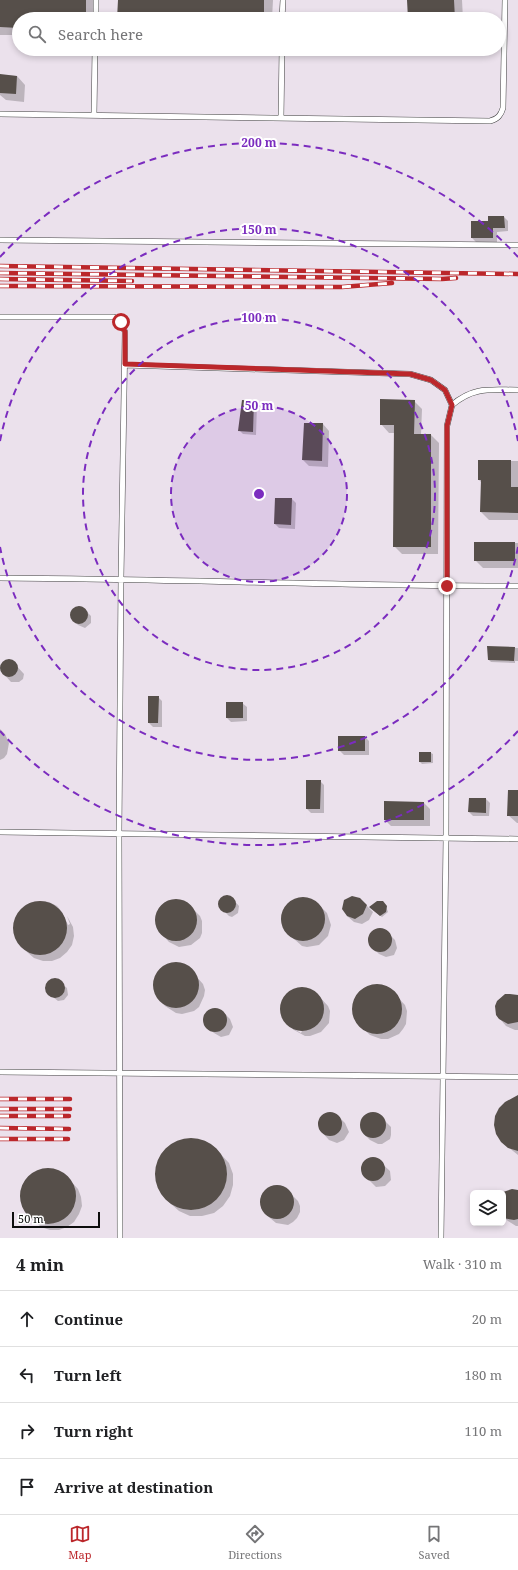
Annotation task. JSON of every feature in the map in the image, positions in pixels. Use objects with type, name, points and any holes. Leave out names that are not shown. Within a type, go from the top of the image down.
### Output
[{"type":"lane","points":[[96,0],[96,12]]},
{"type":"lane","points":[[282,12],[283,0]]},
{"type":"lane","points":[[505,0],[505,12]]},
{"type":"lane","points":[[94,115],[95,56]]},
{"type":"lane","points":[[281,118],[282,56]]},
{"type":"lane","points":[[0,114],[424,119],[484,122],[496,119],[504,108],[504,56]]},
{"type":"lane","points":[[0,240],[518,245]]},
{"type":"lane","points":[[0,317],[114,317],[121,322],[125,332],[119,833],[120,1238]]},
{"type":"lane","points":[[125,364],[410,374],[431,380],[445,390],[452,405]]},
{"type":"lane","points":[[441,1238],[446,838],[447,426],[452,405],[462,396],[471,392],[483,390],[518,390]]},
{"type":"lane","points":[[0,578],[121,578],[447,586],[518,586]]},
{"type":"lane","points":[[0,832],[518,839]]},
{"type":"lane","points":[[0,1072],[518,1077]]},
{"type":"shaded area","points":[[0,0],[518,0],[518,1238],[0,1238]]},
{"type":"building","points":[[0,0],[86,0],[86,12],[12,12],[12,28],[0,27]]},
{"type":"building","points":[[118,0],[264,0],[264,12],[117,12]]},
{"type":"building","points":[[407,0],[454,0],[455,12],[408,12]]},
{"type":"building","points":[[0,74],[17,76],[16,94],[0,93]]},
{"type":"building","points":[[488,216],[504,216],[505,228],[493,228],[493,238],[471,238],[471,221],[488,221]]},
{"type":"building","points":[[380,399],[415,400],[414,434],[431,434],[431,547],[393,547],[394,425],[380,425]]},
{"type":"building","points":[[242,400],[254,401],[253,432],[238,431]]},
{"type":"building","points":[[304,423],[323,423],[322,461],[302,460]]},
{"type":"building","points":[[478,460],[511,460],[511,487],[518,487],[518,513],[480,512],[481,480],[478,480]]},
{"type":"building","points":[[275,498],[292,498],[291,525],[274,524]]},
{"type":"building","points":[[474,542],[515,542],[515,561],[474,561]]},
{"type":"building","points":[[75,606],[83,606],[88,611],[86,622],[83,624],[75,624],[70,619],[70,611]]},
{"type":"building","points":[[487,646],[515,647],[514,661],[488,660]]},
{"type":"building","points":[[9,659],[15,662],[18,668],[15,674],[9,677],[3,674],[0,668],[3,662]]},
{"type":"building","points":[[148,696],[159,696],[158,723],[148,723]]},
{"type":"building","points":[[226,702],[243,702],[243,718],[226,718]]},
{"type":"building","points":[[338,736],[365,736],[365,751],[338,751]]},
{"type":"building","points":[[419,752],[431,752],[431,762],[419,762]]},
{"type":"building","points":[[306,780],[321,780],[320,809],[306,809]]},
{"type":"building","points":[[508,790],[518,790],[518,816],[507,816]]},
{"type":"building","points":[[469,798],[486,798],[486,813],[468,812]]},
{"type":"building","points":[[384,801],[424,802],[424,820],[384,820]]},
{"type":"building","points":[[227,895],[233,898],[236,904],[233,910],[227,913],[221,910],[218,904],[221,898]]},
{"type":"building","points":[[352,896],[360,898],[367,905],[363,914],[355,919],[347,916],[342,909],[344,900]]},
{"type":"building","points":[[299,897],[307,897],[319,903],[325,915],[325,923],[319,935],[307,941],[299,941],[287,935],[281,923],[281,915],[287,903]]},
{"type":"building","points":[[172,899],[180,899],[188,902],[194,908],[197,920],[194,932],[188,938],[180,941],[172,941],[164,938],[158,932],[155,924],[155,916],[158,908],[164,902]]},
{"type":"building","points":[[35,901],[45,901],[55,905],[63,913],[67,923],[67,933],[63,943],[55,951],[45,955],[35,955],[25,951],[17,943],[13,933],[13,923],[17,913],[25,905]]},
{"type":"building","points":[[377,901],[383,901],[387,906],[386,912],[380,916],[369,907]]},
{"type":"building","points":[[380,928],[388,932],[392,940],[388,948],[380,952],[372,948],[368,940],[372,932]]},
{"type":"building","points":[[176,962],[189,966],[195,972],[199,985],[195,998],[189,1004],[176,1008],[163,1004],[157,998],[153,985],[157,972],[163,966]]},
{"type":"building","points":[[55,978],[62,981],[65,988],[62,995],[55,998],[48,995],[45,988],[48,981]]},
{"type":"building","points":[[377,984],[386,986],[395,991],[400,1000],[402,1009],[400,1018],[395,1027],[386,1032],[377,1034],[368,1032],[359,1027],[354,1018],[352,1009],[354,1000],[359,991],[368,986]]},
{"type":"building","points":[[302,987],[314,991],[320,997],[324,1009],[320,1021],[314,1027],[302,1031],[290,1027],[284,1021],[280,1009],[284,997],[290,991]]},
{"type":"building","points":[[505,994],[518,995],[518,1022],[508,1024],[499,1019],[496,1015],[495,1006],[497,1001]]},
{"type":"building","points":[[215,1008],[223,1012],[227,1020],[223,1028],[215,1032],[207,1028],[203,1020],[207,1012]]},
{"type":"building","points":[[518,1095],[518,1151],[508,1148],[501,1142],[496,1134],[494,1125],[495,1116],[499,1108],[505,1102]]},
{"type":"building","points":[[330,1112],[339,1115],[342,1124],[339,1133],[330,1136],[321,1133],[318,1124],[321,1115]]},
{"type":"building","points":[[373,1112],[382,1116],[386,1125],[382,1134],[373,1138],[364,1134],[360,1125],[364,1116]]},
{"type":"building","points":[[191,1138],[205,1141],[217,1148],[224,1160],[227,1174],[224,1188],[217,1200],[205,1207],[191,1210],[177,1207],[165,1200],[158,1188],[155,1174],[158,1160],[165,1148],[177,1141]]},
{"type":"building","points":[[373,1157],[382,1160],[385,1169],[382,1178],[373,1181],[364,1178],[361,1169],[364,1160]]},
{"type":"building","points":[[48,1168],[59,1170],[68,1176],[74,1185],[76,1196],[74,1207],[68,1216],[59,1222],[48,1224],[37,1222],[28,1216],[22,1207],[20,1196],[22,1185],[28,1176],[37,1170]]},
{"type":"building","points":[[274,1185],[280,1185],[284,1186],[291,1192],[294,1202],[293,1209],[287,1216],[280,1219],[274,1219],[270,1218],[263,1212],[260,1205],[260,1199],[261,1195],[267,1188]]},
{"type":"building","points":[[512,1189],[518,1190],[518,1219],[506,1219],[506,1191]]},
{"type":"railway","points":[[0,266],[518,274]]},
{"type":"railway","points":[[0,273],[456,278]]},
{"type":"railway","points":[[0,279],[132,281]]},
{"type":"railway","points":[[0,286],[342,287],[392,283]]},
{"type":"railway","points":[[0,1099],[70,1099]]},
{"type":"railway","points":[[0,1109],[70,1109]]},
{"type":"railway","points":[[0,1116],[69,1116]]},
{"type":"railway","points":[[0,1128],[69,1129]]},
{"type":"railway","points":[[0,1139],[68,1139]]},
{"type":"route","points":[[121,322],[125,332],[125,364],[410,374],[431,380],[445,390],[452,405],[447,426],[447,586]]}]
